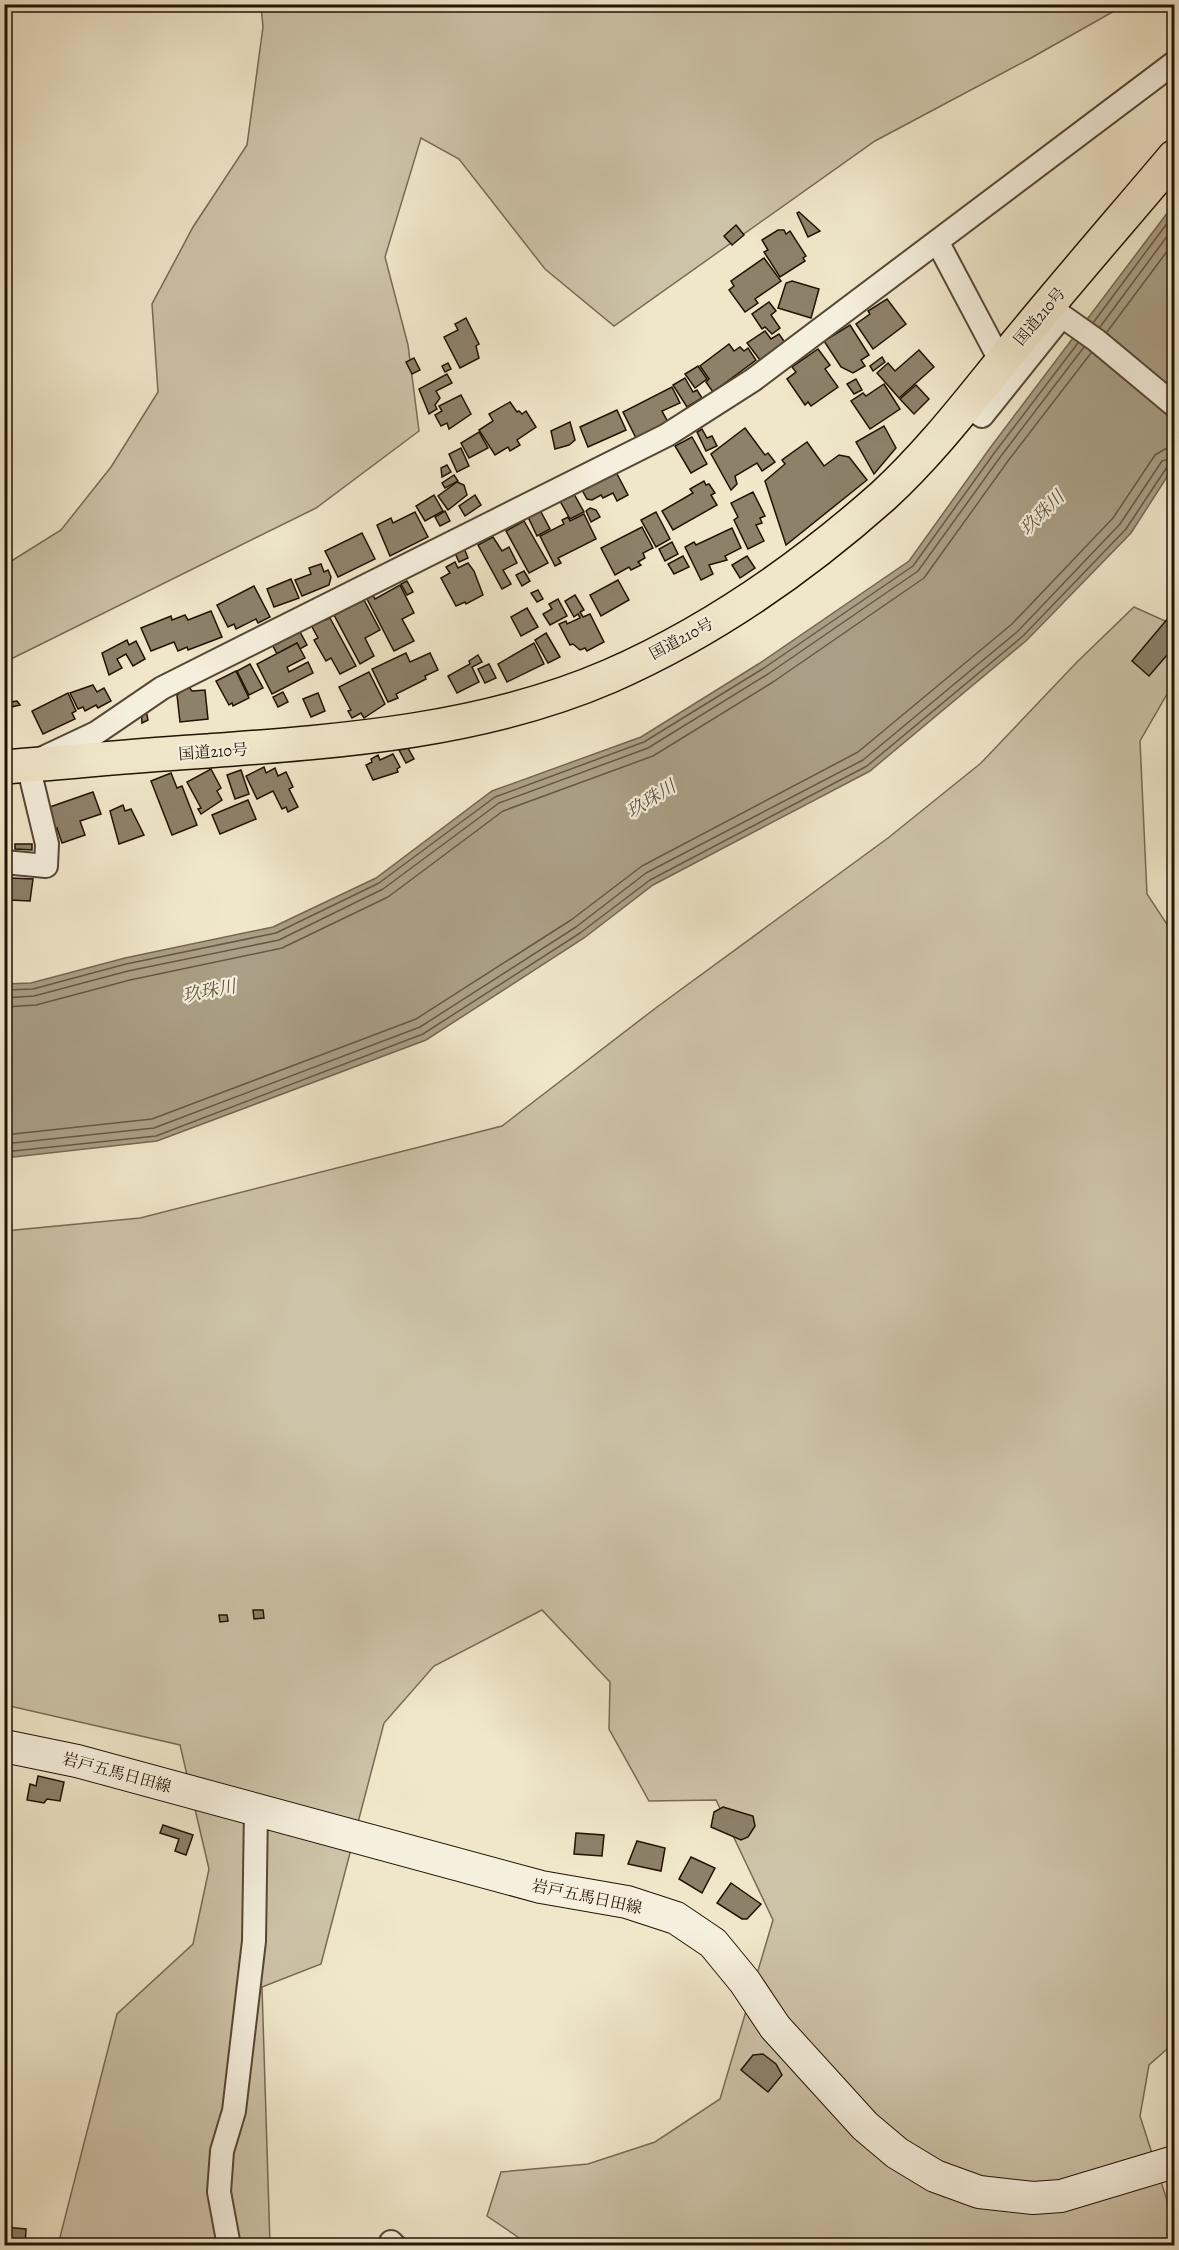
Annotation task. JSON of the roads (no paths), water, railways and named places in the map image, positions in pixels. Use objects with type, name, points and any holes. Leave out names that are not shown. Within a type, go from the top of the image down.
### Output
[{"type":"highway","name":"国道210号","points":[[16,766],[297,745],[397,733],[494,713],[609,676],[701,629],[793,570],[885,494],[966,405],[1174,157]]},
{"type":"main road","name":"岩戸五馬日田線","points":[[4,1746],[77,1761],[541,1887],[627,1902],[676,1918],[713,1943],[745,1982],[775,2027],[866,2126],[897,2154],[935,2176],[979,2192],[1033,2198],[1052,2197],[1174,2162]]},
{"type":"street","points":[[4,862],[46,855],[16,766],[96,733],[162,688],[667,435],[753,380],[938,243],[1174,63]]},
{"type":"street","points":[[938,243],[1001,362]]},
{"type":"street","points":[[966,405],[982,416],[1062,316],[1096,340],[1174,405]]},
{"type":"street","points":[[229,2246],[219,2192],[222,2151],[234,2111],[254,1941],[256,1809]]},
{"type":"water","name":"玖珠川","points":[[1174,204],[1174,466],[1131,533],[1027,640],[870,771],[653,885],[584,938],[426,1040],[157,1141],[5,1158],[5,984],[31,983],[125,958],[273,927],[376,878],[492,791],[641,737],[760,663],[909,561],[990,448]]}]
